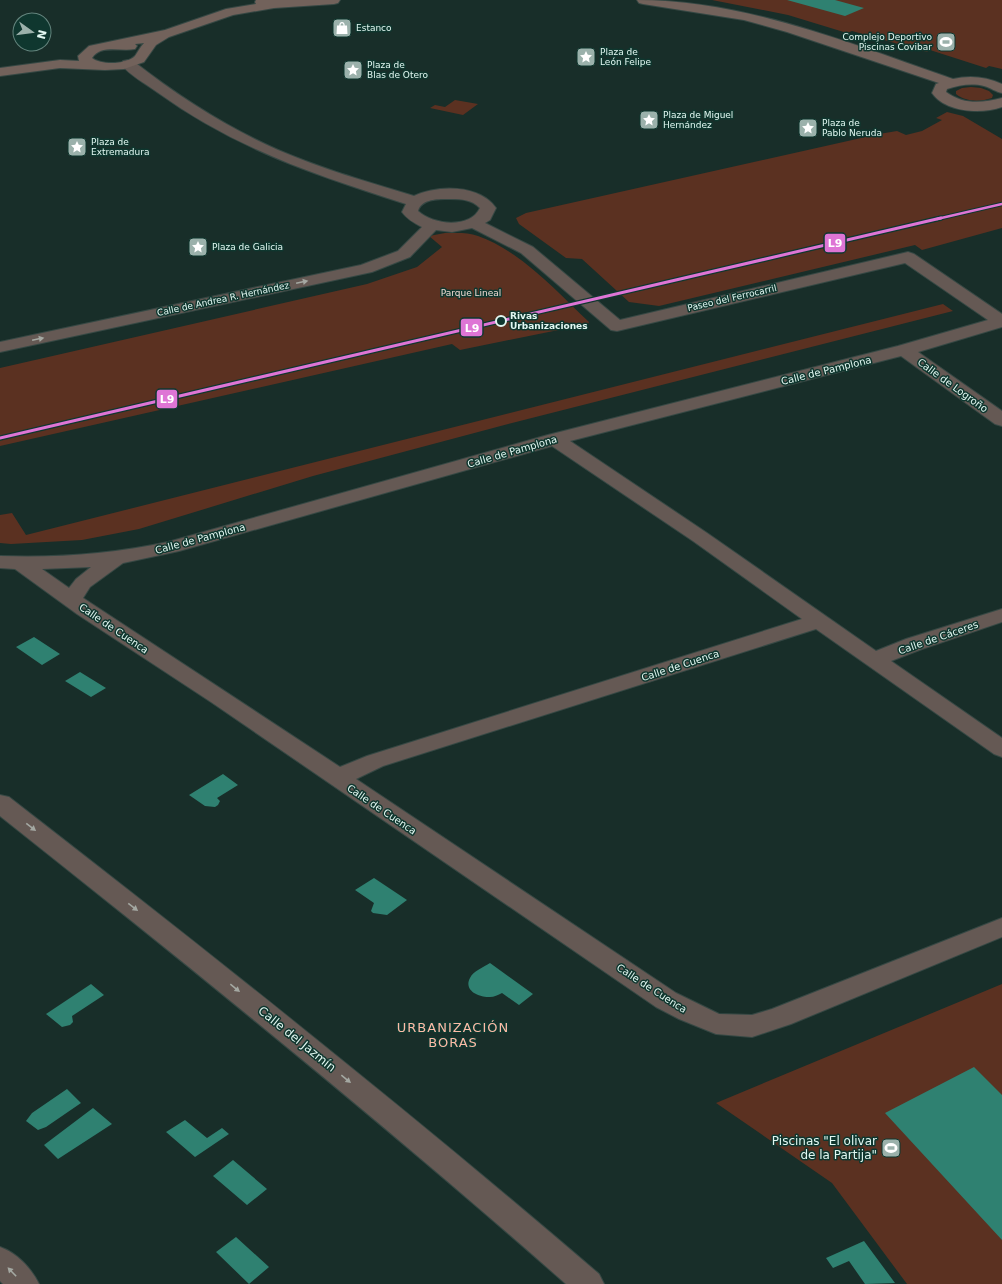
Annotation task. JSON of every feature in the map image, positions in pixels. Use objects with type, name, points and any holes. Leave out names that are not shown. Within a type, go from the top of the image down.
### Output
[{"type":"street","points":[[230,12],[246,0]]},
{"type":"street","points":[[256,0],[264,3],[276,4]]},
{"type":"street","points":[[1,72],[60,64],[111,66],[128,64],[139,60],[150,42],[169,33],[230,12],[301,1],[334,0]]},
{"type":"street","points":[[643,0],[745,16],[792,29],[950,82],[977,81],[990,84],[1001,103],[973,106],[958,104],[945,99],[939,92],[941,87],[950,82]]},
{"type":"street","points":[[1,72],[27,64],[169,33]]},
{"type":"street","points":[[115,45],[136,48],[143,52]]},
{"type":"street","points":[[90,51],[85,56],[85,59],[94,65]]},
{"type":"street","points":[[128,64],[196,111],[246,140],[295,162],[416,202]]},
{"type":"street","points":[[446,194],[458,194],[478,199],[488,208],[487,214],[474,223],[454,227],[432,226],[414,218],[410,212],[411,207],[416,202],[424,198],[446,194]]},
{"type":"street","name":"Paseo del Ferrocarril","points":[[474,223],[527,250],[617,326],[908,257],[1002,322]]},
{"type":"street","name":"Calle de Andrea R. Hernández","points":[[0,347],[366,269],[404,254],[432,226]]},
{"type":"street","name":"Calle de Pamplona","points":[[10,562],[116,558],[172,547],[555,439],[904,350],[1002,322]]},
{"type":"street","name":"Calle de Logroño","points":[[904,350],[1002,420]]},
{"type":"street","points":[[555,439],[579,457],[682,525],[1002,749]]},
{"type":"street","name":"Calle de Cuenca","points":[[71,599],[84,583],[116,558]]},
{"type":"street","name":"Calle de Cuenca","points":[[10,562],[71,599],[666,1000],[716,1024],[752,1026],[782,1016],[1002,927]]},
{"type":"street","name":"Calle de Cáceres","points":[[874,660],[914,644],[1002,615]]},
{"type":"street","name":"Calle de Cuenca","points":[[337,778],[375,761],[820,621]]},
{"type":"street","name":"Calle del Jazmín","points":[[0,803],[228,982],[489,1196],[588,1284]]},
{"type":"street","points":[[0,1260],[23,1284]]},
{"type":"green space","name":"Complejo Deportivo Piscinas Covibar","points":[[712,0],[1002,0],[1002,69],[989,66],[986,68],[930,50],[927,52],[852,31],[847,33],[788,15]]},
{"type":"green space","points":[[971,87],[989,91],[993,95],[992,98],[983,100],[969,100],[956,94],[956,91],[962,88]]},
{"type":"green space","points":[[455,100],[478,104],[463,115],[430,108],[435,105],[445,107]]},
{"type":"green space","points":[[947,112],[963,116],[1002,139],[1002,228],[922,250],[915,245],[659,306],[629,302],[582,259],[566,258],[519,224],[516,218],[526,213],[879,134],[897,131],[906,135],[922,131],[942,120],[936,118]]},
{"type":"green space","name":"Parque Lineal","points":[[445,233],[474,235],[494,243],[509,252],[538,273],[589,322],[588,324],[460,350],[452,344],[0,446],[0,368],[367,284],[417,267],[442,247],[429,236]]},
{"type":"green space","points":[[943,304],[953,311],[512,423],[313,476],[139,529],[82,540],[11,544],[0,543],[0,515],[12,513],[26,535]]},
{"type":"green space","name":"Piscinas \"El olivar de la Partija\"","points":[[1002,984],[1002,1284],[907,1284],[832,1183],[716,1103]]},
{"type":"shaded area","points":[[787,0],[835,0],[864,8],[845,16]]},
{"type":"shaded area","points":[[34,637],[60,654],[42,665],[16,647]]},
{"type":"shaded area","points":[[80,672],[106,688],[91,697],[65,681]]},
{"type":"shaded area","points":[[223,774],[238,785],[217,798],[220,801],[215,807],[205,806],[189,795]]},
{"type":"shaded area","points":[[374,878],[407,900],[387,915],[373,913],[371,911],[374,903],[355,890]]},
{"type":"shaded area","points":[[490,963],[533,994],[519,1005],[502,993],[493,997],[486,997],[474,993],[469,987],[468,983],[471,976],[476,971]]},
{"type":"shaded area","points":[[91,984],[104,995],[72,1016],[73,1022],[70,1025],[62,1027],[46,1014]]},
{"type":"shaded area","points":[[974,1067],[1002,1095],[1002,1240],[885,1113]]},
{"type":"shaded area","points":[[67,1089],[81,1103],[46,1127],[38,1130],[26,1121],[32,1113]]},
{"type":"shaded area","points":[[93,1108],[112,1124],[58,1159],[44,1145]]},
{"type":"shaded area","points":[[185,1120],[207,1138],[222,1128],[229,1134],[195,1157],[166,1132]]},
{"type":"shaded area","points":[[233,1160],[267,1189],[247,1205],[213,1176]]},
{"type":"shaded area","points":[[236,1237],[269,1267],[249,1284],[216,1252]]},
{"type":"shaded area","points":[[864,1241],[895,1283],[865,1284],[849,1261],[833,1268],[826,1258]]},
{"type":"transit line","name":"L9","points":[[0,438],[1002,204]]},
{"type":"place","name":"Estanco","points":[[342,28]]},
{"type":"place","name":"Complejo Deportivo Piscinas Covibar","points":[[946,42]]},
{"type":"place","name":"Plaza de León Felipe","points":[[586,57]]},
{"type":"place","name":"Plaza de Blas de Otero","points":[[353,70]]},
{"type":"place","name":"Plaza de Miguel Hernández","points":[[649,120]]},
{"type":"place","name":"Plaza de Pablo Neruda","points":[[808,128]]},
{"type":"place","name":"Plaza de Extremadura","points":[[77,147]]},
{"type":"place","name":"Plaza de Galicia","points":[[198,247]]},
{"type":"place","name":"Rivas Urbanizaciones","points":[[501,321]]},
{"type":"place","name":"Piscinas \"El olivar de la Partija\"","points":[[891,1148]]},
{"type":"district","name":"URBANIZACIÓN BORAS","points":[[453,1034]]}]
